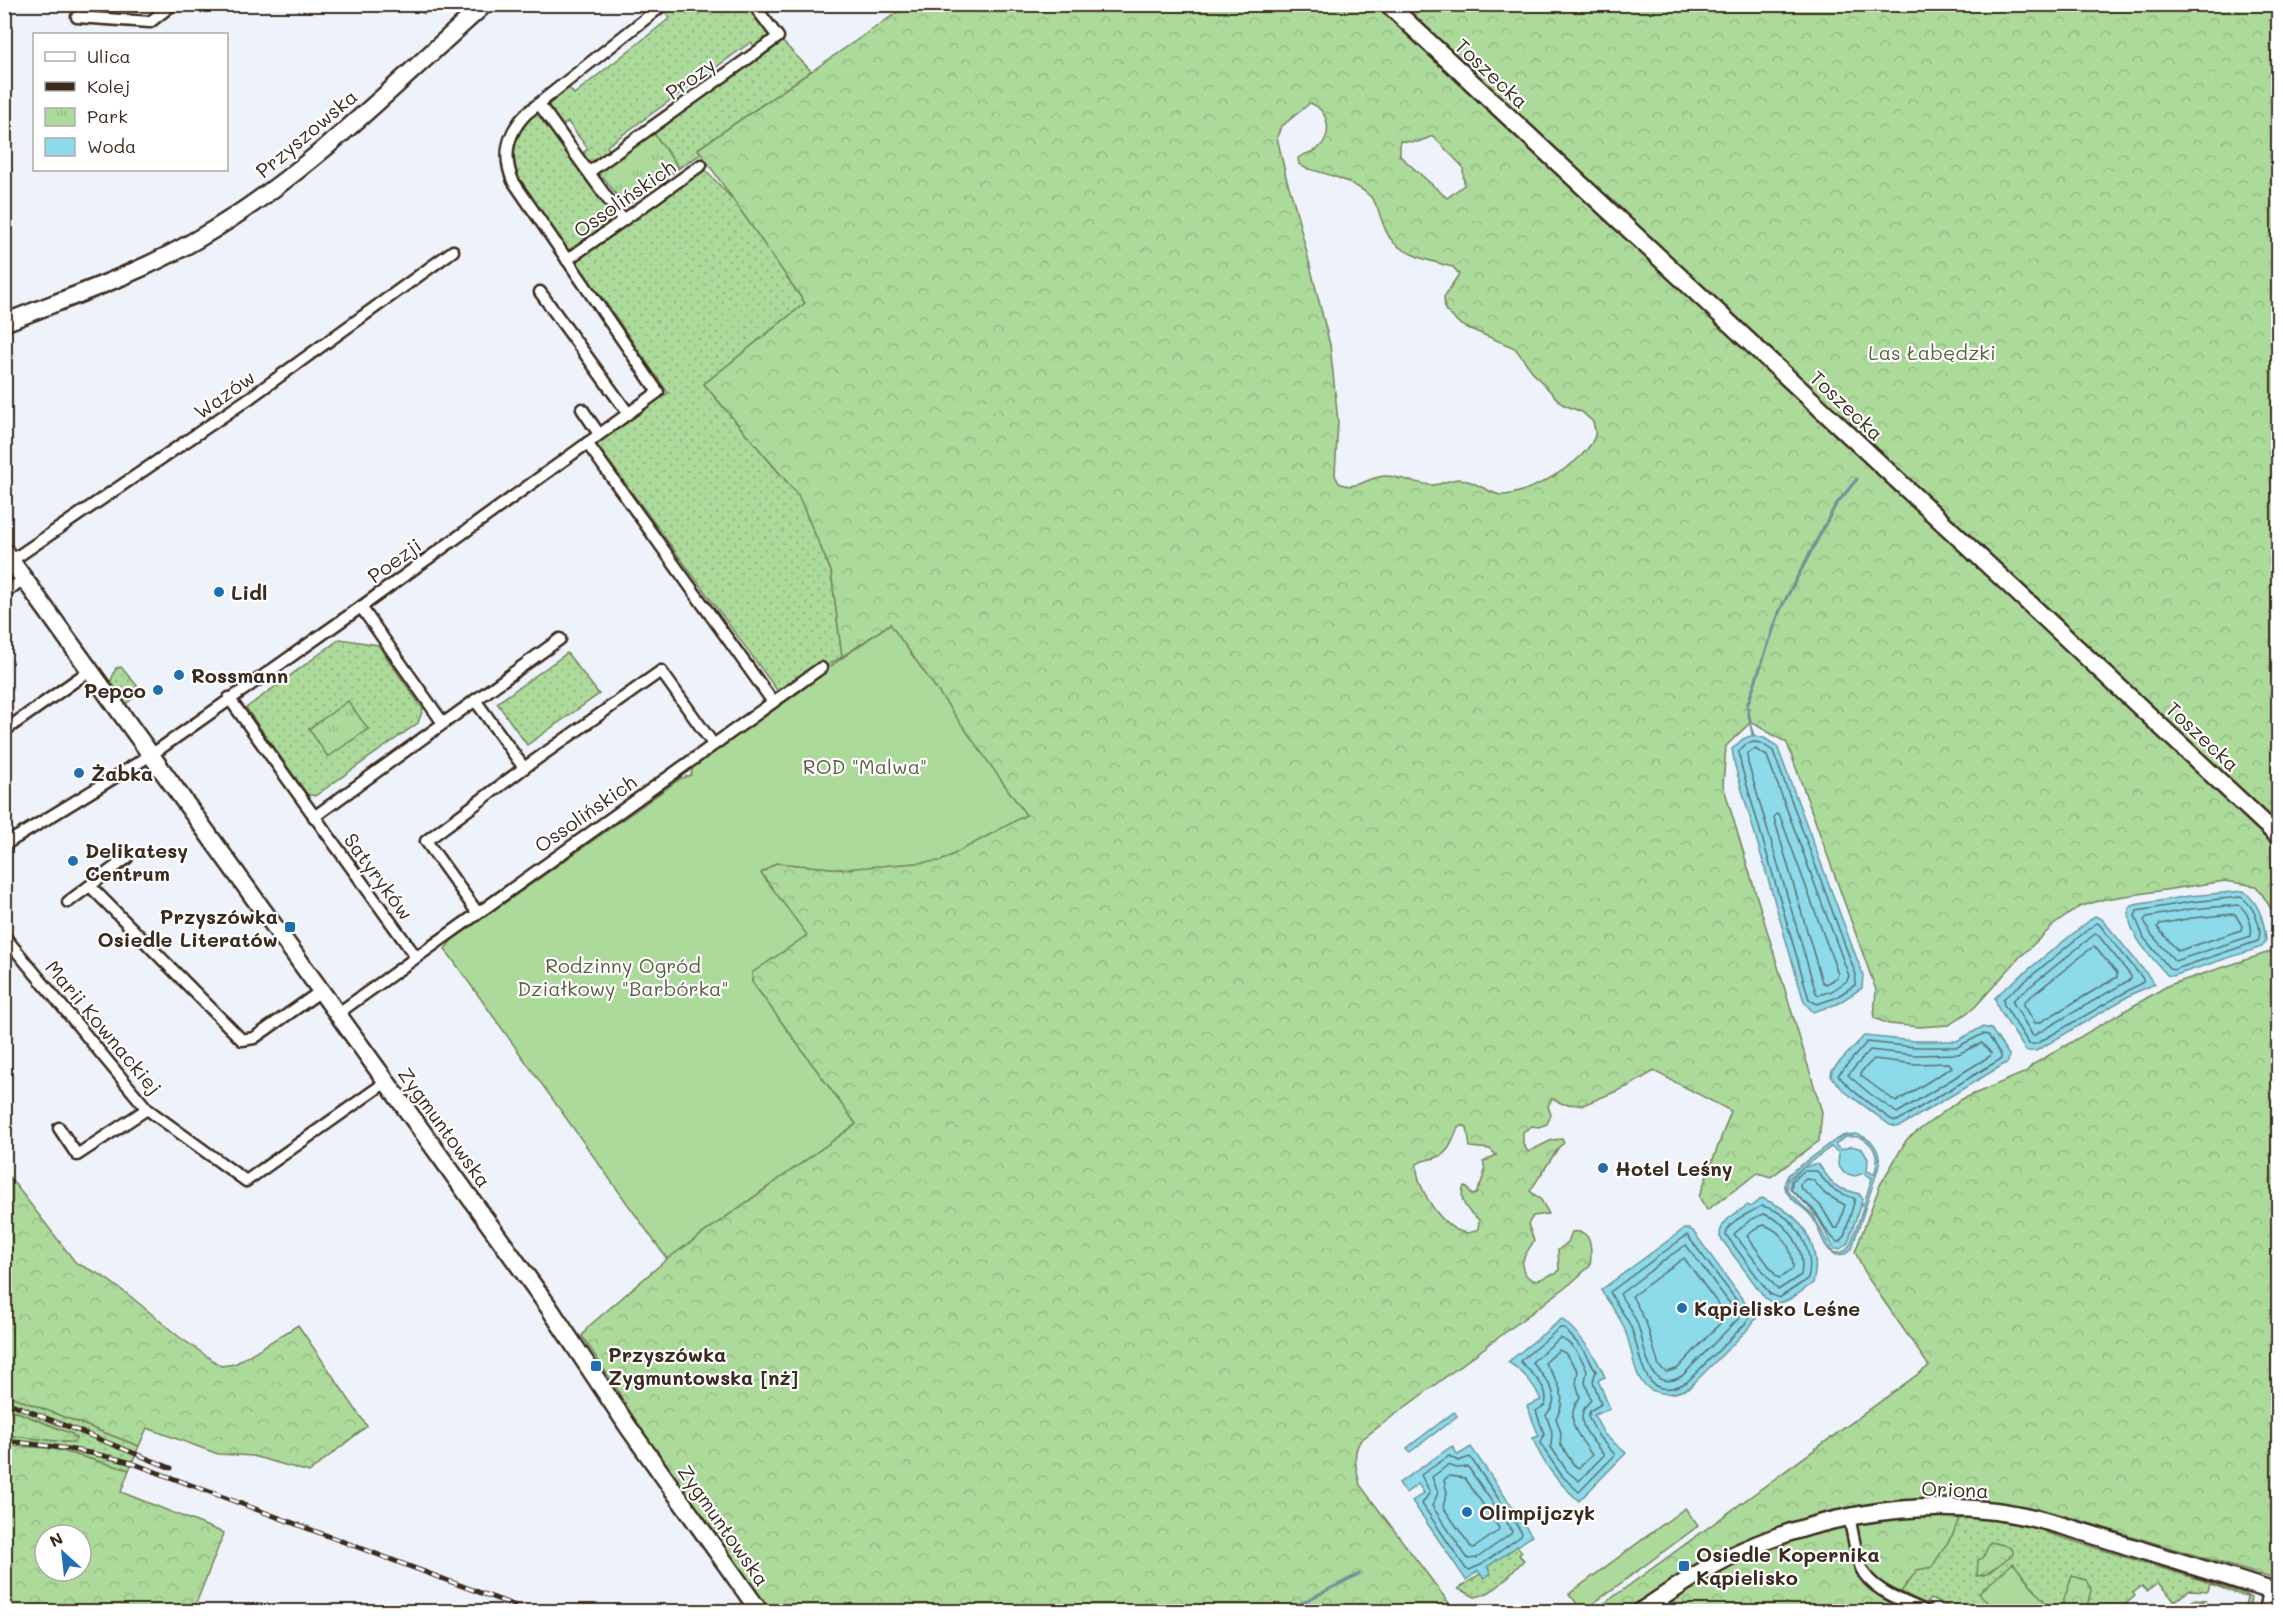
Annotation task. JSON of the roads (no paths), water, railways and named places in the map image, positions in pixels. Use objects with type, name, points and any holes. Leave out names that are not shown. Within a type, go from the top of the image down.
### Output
[{"type":"street","points":[[77,16],[150,22],[173,4]]},
{"type":"street","name":"Przyszowska","points":[[4,323],[162,259],[204,236],[260,200],[310,160],[485,4]]},
{"type":"street","name":"Ossolińskich","points":[[658,392],[513,181],[508,168],[507,146],[517,123],[664,4]]},
{"type":"street","name":"Prozy","points":[[589,172],[778,37],[753,4]]},
{"type":"street","name":"Toszecka","points":[[1388,4],[2278,836]]},
{"type":"street","points":[[539,104],[623,220]]},
{"type":"street","name":"Ossolińskich","points":[[567,260],[701,165]]},
{"type":"street","name":"Wazów","points":[[8,556],[251,398],[453,251]]},
{"type":"street","points":[[540,292],[628,413]]},
{"type":"street","name":"Poezji","points":[[4,845],[151,755],[229,698],[362,607],[658,392]]},
{"type":"street","points":[[582,409],[600,434]]},
{"type":"street","points":[[587,443],[773,702]]},
{"type":"street","name":"Zygmuntowska","points":[[8,556],[548,1306],[629,1428],[760,1611]]},
{"type":"street","points":[[4,593],[24,579]]},
{"type":"street","points":[[362,607],[443,723]]},
{"type":"street","points":[[314,816],[560,639]]},
{"type":"street","name":"Ossolińskich","points":[[337,1014],[821,668]]},
{"type":"street","points":[[4,731],[89,671]]},
{"type":"street","points":[[477,912],[426,841],[524,768],[661,672],[713,744]]},
{"type":"street","name":"Satyryków","points":[[229,698],[416,957]]},
{"type":"street","points":[[475,700],[524,768]]},
{"type":"street","points":[[68,902],[127,858]]},
{"type":"street","points":[[90,886],[243,1040],[254,1038],[321,991]]},
{"type":"street","name":"Marii Kownackiej","points":[[4,936],[147,1108],[246,1181],[386,1082]]},
{"type":"street","points":[[58,1128],[77,1155],[147,1108]]},
{"type":"street","name":"Oriona","points":[[1644,1610],[1696,1575],[1737,1553],[1787,1534],[1849,1517],[1907,1509],[1995,1511],[2052,1522],[2274,1591]]},
{"type":"street","points":[[1849,1517],[1865,1575],[1874,1584],[1896,1597],[1927,1611]]},
{"type":"street","points":[[2265,1611],[2274,1591]]},
{"type":"water","points":[[409,5],[440,5],[424,14]]},
{"type":"water","points":[[1753,735],[1764,738],[1777,746],[1863,975],[1862,988],[1837,1004],[1813,1012],[1804,1002],[1735,766],[1732,749],[1743,739]]},
{"type":"water","points":[[2244,891],[2254,902],[2262,919],[2266,940],[2262,947],[2173,976],[2167,975],[2141,944],[2129,918],[2129,908],[2134,905],[2189,896]]},
{"type":"water","points":[[2095,916],[2102,919],[2155,984],[2134,993],[2036,1051],[2026,1051],[1998,1008],[1995,998]]},
{"type":"water","points":[[1982,1027],[1991,1029],[2009,1055],[2008,1062],[1896,1127],[1844,1091],[1831,1076],[1832,1070],[1864,1036],[1915,1041],[1957,1041]]},
{"type":"water","points":[[1856,1134],[1870,1141],[1876,1148],[1880,1163],[1852,1248],[1845,1254],[1837,1255],[1828,1249],[1812,1217],[1787,1193],[1785,1182],[1788,1175],[1845,1135]],"holes":[[[1846,1137],[1861,1138],[1872,1146],[1877,1159],[1874,1174],[1867,1171],[1868,1159],[1862,1149],[1851,1146],[1841,1150],[1836,1146],[1836,1143]],[[1831,1147],[1839,1153],[1838,1165],[1844,1173],[1855,1176],[1864,1173],[1872,1178],[1864,1204],[1861,1204],[1862,1198],[1859,1194],[1833,1184],[1819,1165],[1806,1167]],[[1805,1166],[1790,1180],[1790,1189],[1818,1218],[1834,1249],[1840,1249],[1848,1243],[1860,1206],[1864,1206],[1850,1245],[1843,1252],[1835,1253],[1831,1250],[1814,1216],[1787,1191],[1788,1179]]]},
{"type":"water","points":[[1762,1198],[1792,1215],[1806,1232],[1814,1251],[1813,1283],[1783,1302],[1771,1302],[1765,1298],[1720,1237],[1722,1226],[1730,1218]]},
{"type":"water","name":"Kąpielisko Leśne","points":[[1684,1229],[1693,1231],[1756,1318],[1749,1328],[1690,1387],[1676,1392],[1661,1393],[1648,1388],[1642,1382],[1634,1364],[1623,1325],[1601,1290]]},
{"type":"water","points":[[1562,1319],[1587,1346],[1605,1377],[1598,1380],[1610,1409],[1594,1415],[1604,1434],[1626,1453],[1579,1501],[1558,1480],[1541,1456],[1533,1438],[1539,1436],[1527,1406],[1541,1400],[1528,1378],[1508,1362]]},
{"type":"water","points":[[1454,1412],[1457,1416],[1410,1452],[1407,1448]]},
{"type":"water","name":"Olimpijczyk","points":[[1452,1446],[1458,1455],[1471,1447],[1532,1536],[1487,1567],[1491,1573],[1484,1578],[1478,1571],[1466,1580],[1412,1501],[1424,1493],[1418,1484],[1406,1493],[1399,1483]]},
{"type":"waterway","points":[[1753,735],[1747,706],[1780,610],[1835,506],[1857,479]]},
{"type":"waterway","points":[[1284,1612],[1359,1574]]},
{"type":"railway","points":[[4,1401],[171,1468]]},
{"type":"railway","points":[[4,1441],[69,1449],[132,1463],[532,1612]]},
{"type":"place","name":"Lidl","points":[[219,592]]},
{"type":"place","name":"Rossmann","points":[[179,675]]},
{"type":"place","name":"Pepco","points":[[158,690]]},
{"type":"place","name":"Żabka","points":[[79,773]]},
{"type":"place","name":"Delikatesy Centrum","points":[[73,861]]},
{"type":"place","name":"Przyszówka Osiedle Literatów","points":[[290,927]]},
{"type":"place","name":"Hotel Leśny","points":[[1603,1168]]},
{"type":"place","name":"Kąpielisko Leśne","points":[[1682,1308]]},
{"type":"place","name":"Przyszówka Zygmuntowska [nż]","points":[[596,1366]]},
{"type":"place","name":"Olimpijczyk","points":[[1467,1512]]},
{"type":"place","name":"Osiedle Kopernika Kąpielisko","points":[[1684,1566]]},
{"type":"park label","name":"Las Łabędzki","points":[[1932,352]]},
{"type":"park label","name":"ROD \"Malwa\"","points":[[865,766]]},
{"type":"park label","name":"Rodzinny Ogród Działkowy \"Barbórka\"","points":[[623,976]]}]
